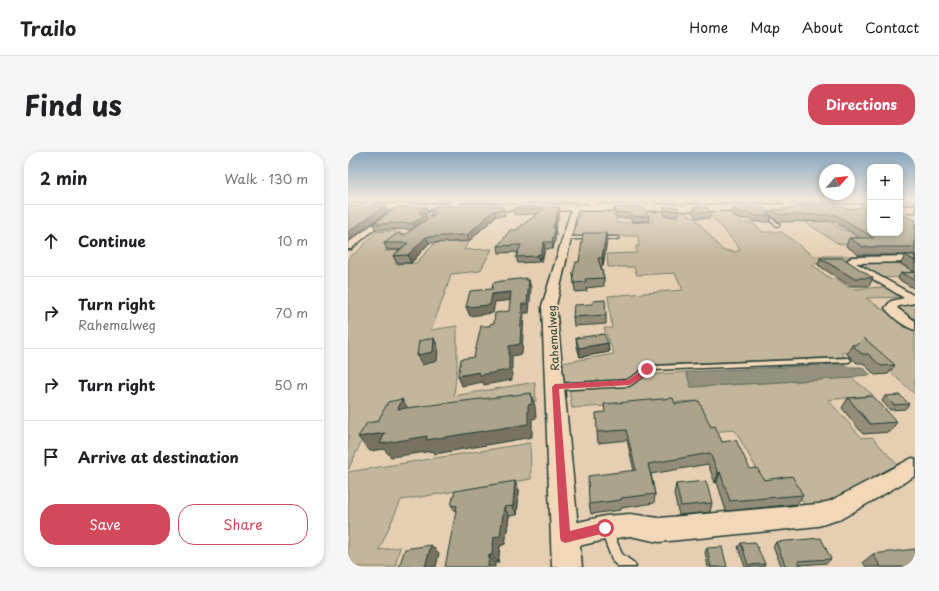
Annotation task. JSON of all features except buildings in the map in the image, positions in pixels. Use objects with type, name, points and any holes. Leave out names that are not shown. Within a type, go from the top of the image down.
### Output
[{"type":"street","points":[[348,247],[381,219]]},
{"type":"street","name":"Rahemalweg","points":[[567,567],[549,306],[567,238],[577,219]]},
{"type":"street","points":[[915,260],[852,260],[852,264],[914,300],[895,303],[891,308],[894,312],[915,326]]},
{"type":"street","points":[[565,537],[605,528],[630,526],[659,530],[818,515],[833,512],[912,467]]},
{"type":"lane","points":[[427,224],[433,219]]},
{"type":"lane","points":[[770,219],[778,225]]},
{"type":"lane","points":[[567,238],[616,238]]},
{"type":"lane","points":[[555,387],[629,382],[637,379],[647,369],[654,368],[847,360]]},
{"type":"lane","points":[[605,528],[617,558],[630,567]]},
{"type":"shaded area","points":[[578,219],[616,219],[617,223],[653,222],[652,219],[696,219],[722,250],[736,252],[740,250],[737,245],[714,219],[738,219],[742,223],[752,223],[763,232],[782,232],[813,256],[854,256],[847,263],[811,264],[831,279],[837,279],[851,289],[886,287],[902,297],[866,298],[915,332],[915,394],[867,352],[841,353],[845,357],[646,365],[632,377],[621,381],[563,382],[562,363],[614,354],[604,328],[612,328],[608,296],[683,290],[675,273],[637,275],[634,267],[608,267],[607,254],[637,253],[636,246],[639,246],[638,236],[573,237]]},
{"type":"shaded area","points":[[801,219],[825,219],[845,231],[867,231],[867,236],[877,236],[895,244],[839,244]]},
{"type":"shaded area","points":[[396,231],[395,243],[385,251],[407,250],[395,264],[416,263],[435,243],[469,242],[464,250],[492,249],[480,271],[451,274],[431,330],[457,326],[457,366],[454,396],[535,382],[536,401],[420,417],[367,430],[348,470],[348,258],[358,251],[376,232]]},
{"type":"shaded area","points":[[893,260],[915,272],[906,277],[879,278],[855,264],[856,261]]},
{"type":"shaded area","points":[[915,303],[915,324],[896,308],[899,305]]},
{"type":"shaded area","points":[[840,364],[850,367],[862,367],[871,375],[852,378],[691,387],[686,372]]},
{"type":"shaded area","points":[[686,372],[691,387],[852,378],[873,395],[828,400],[862,438],[872,437],[900,468],[824,506],[806,507],[789,480],[764,482],[735,430],[709,432],[696,401],[572,408],[569,388],[619,387],[632,385],[647,375]]},
{"type":"shaded area","points":[[530,443],[531,479],[401,500],[379,550],[400,547],[395,567],[348,567],[348,472]]},
{"type":"route","points":[[605,528],[565,537],[555,387],[620,384],[637,379],[647,369]]}]
